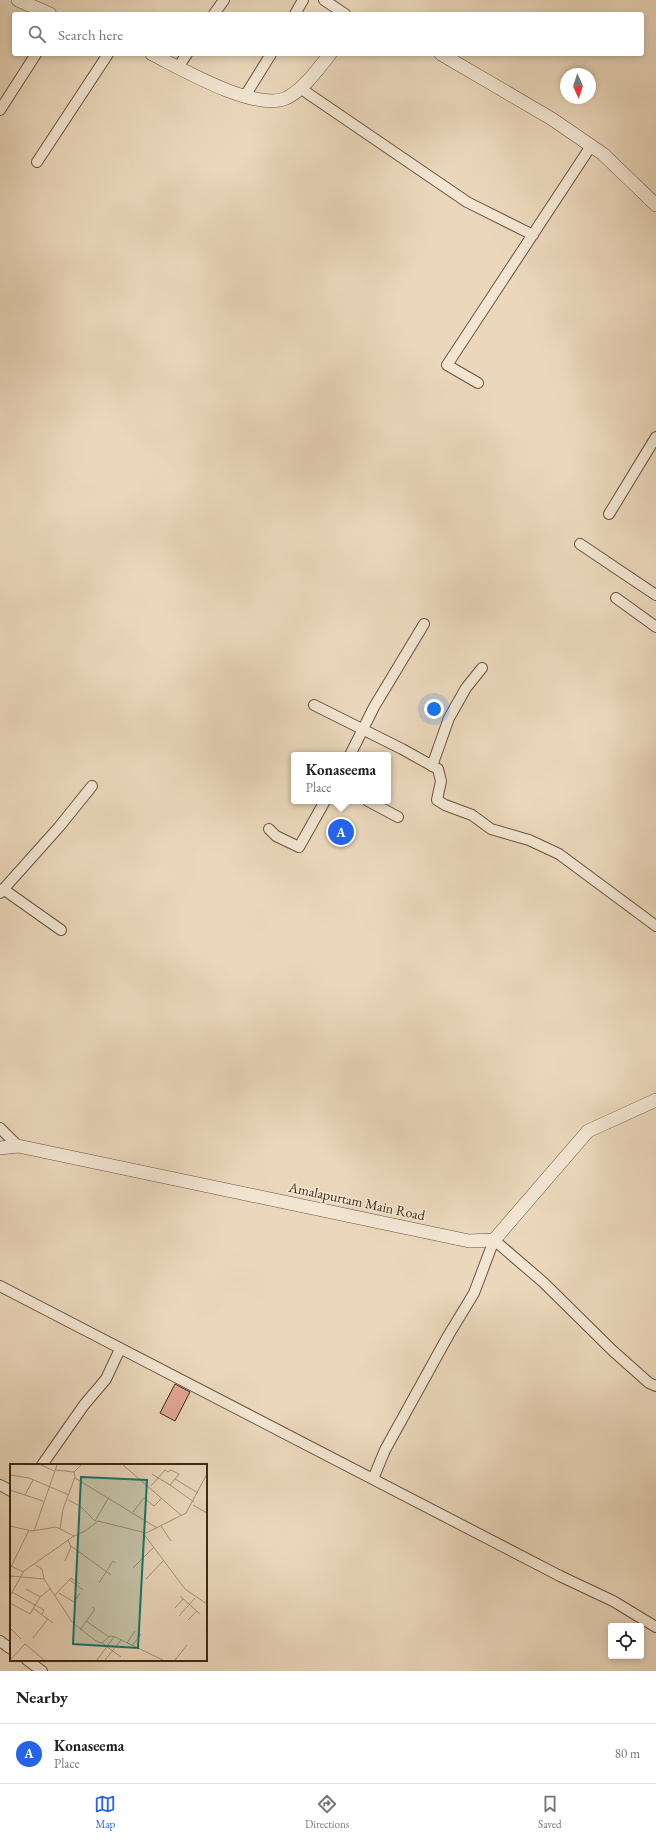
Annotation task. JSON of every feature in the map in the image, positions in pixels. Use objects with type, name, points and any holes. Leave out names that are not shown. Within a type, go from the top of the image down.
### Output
[{"type":"street","points":[[18,0],[45,12]]},
{"type":"street","points":[[215,12],[224,0]]},
{"type":"street","points":[[296,12],[303,0]]},
{"type":"street","points":[[324,0],[342,12]]},
{"type":"street","points":[[0,110],[35,56]]},
{"type":"street","points":[[37,162],[107,56]]},
{"type":"street","points":[[156,56],[236,94],[274,102],[286,99],[300,88],[314,75],[328,56]]},
{"type":"street","points":[[178,67],[186,56]]},
{"type":"street","points":[[245,96],[270,56]]},
{"type":"street","points":[[444,56],[552,119],[603,154],[656,205]]},
{"type":"street","points":[[300,88],[467,202],[533,235]]},
{"type":"street","points":[[478,383],[447,365],[591,146]]},
{"type":"street","points":[[609,514],[656,437]]},
{"type":"street","points":[[580,544],[656,595]]},
{"type":"street","points":[[616,598],[656,627]]},
{"type":"street","points":[[352,752],[364,730],[374,707],[424,624]]},
{"type":"street","points":[[432,766],[449,718],[466,688],[482,668]]},
{"type":"street","points":[[314,705],[438,770],[441,781],[437,800],[472,815],[491,829],[529,840],[559,854],[656,926]]},
{"type":"street","points":[[60,930],[2,891],[59,827],[92,786]]},
{"type":"street","points":[[268,830],[276,836],[299,846],[323,804]]},
{"type":"street","points":[[374,804],[398,817]]},
{"type":"street","points":[[373,1479],[385,1450],[448,1336],[474,1293],[494,1240],[588,1131],[656,1100]]},
{"type":"street","points":[[0,1128],[18,1146]]},
{"type":"street","name":"Amalapurtam Main Road","points":[[0,1148],[18,1146],[469,1241],[494,1240]]},
{"type":"street","points":[[494,1240],[564,1301],[614,1351],[649,1383],[656,1386]]},
{"type":"street","points":[[0,1286],[560,1576],[613,1601],[656,1626]]},
{"type":"street","points":[[43,1464],[84,1405],[106,1379],[120,1349]]},
{"type":"street","points":[[0,1485],[10,1490]]},
{"type":"street","points":[[0,1641],[10,1648]]},
{"type":"street","points":[[28,1661],[42,1671]]},
{"type":"building","points":[[175,1384],[190,1392],[175,1421],[160,1413]]},
{"type":"place","name":"Konaseema","points":[[341,832]]}]
